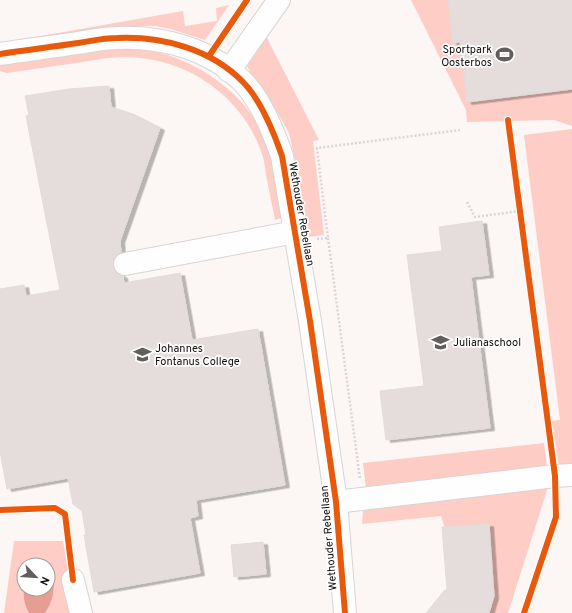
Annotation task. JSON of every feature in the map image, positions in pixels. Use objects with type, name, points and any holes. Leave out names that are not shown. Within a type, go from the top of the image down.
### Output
[{"type":"street","points":[[229,71],[279,0]]},
{"type":"street","name":"Wethouder Rebellaan","points":[[0,54],[116,38],[147,38],[177,44],[210,56],[243,82],[258,104],[273,132],[282,156],[296,237],[310,321],[336,502],[345,613]]},
{"type":"street","points":[[125,264],[296,237]]},
{"type":"street","points":[[336,502],[572,475]]},
{"type":"street","points":[[73,580],[81,613]]},
{"type":"path","points":[[362,499],[317,148],[460,130]]},
{"type":"path","points":[[467,202],[475,217],[520,211]]},
{"type":"path","points":[[519,203],[521,219]]},
{"type":"path","points":[[296,237],[328,238]]},
{"type":"shaded area","name":"Sportpark Oosterbos","points":[[411,0],[572,0],[572,126],[554,120],[467,122],[466,110]]},
{"type":"shaded area","points":[[229,5],[205,40],[171,29],[155,26],[140,26],[1,43],[183,11],[185,26],[217,21],[216,8]]},
{"type":"shaded area","points":[[266,36],[319,140],[313,141],[324,235],[308,237],[298,173],[289,133],[265,91],[251,74],[247,66],[247,61]]},
{"type":"shaded area","points":[[141,49],[171,56],[206,73],[237,97],[261,128],[269,146],[284,217],[275,220],[263,157],[252,130],[239,112],[224,96],[206,82],[187,71],[166,63],[145,58],[122,57],[105,58],[7,73],[0,71],[0,64],[95,51]]},
{"type":"shaded area","points":[[572,129],[572,467],[559,466],[552,421],[560,420],[524,135]]},
{"type":"shaded area","points":[[544,443],[547,467],[366,489],[363,463]]},
{"type":"shaded area","points":[[548,487],[508,613],[472,613],[441,516],[362,524],[363,510]]},
{"type":"shaded area","points":[[14,541],[63,541],[75,613],[45,613],[52,597],[56,597],[56,557],[16,557],[16,597],[24,597],[29,613],[4,613]]},
{"type":"shaded area","points":[[24,597],[52,597],[45,613],[29,613]]},
{"type":"building","name":"Sportpark Oosterbos","points":[[448,0],[572,0],[572,89],[467,102],[460,42],[453,43]]},
{"type":"building","points":[[109,86],[111,107],[133,114],[160,128],[120,241],[121,252],[113,260],[113,267],[116,272],[123,276],[124,283],[180,273],[192,340],[258,329],[285,485],[196,500],[198,516],[190,518],[200,573],[94,592],[84,535],[86,535],[82,511],[73,504],[68,478],[7,489],[0,451],[0,289],[24,285],[26,296],[60,290],[26,116],[29,115],[25,96],[69,89]]},
{"type":"building","points":[[482,221],[489,275],[471,277],[490,428],[386,440],[380,391],[424,386],[407,255],[442,251],[439,227]]},
{"type":"building","points":[[489,524],[494,596],[489,613],[426,613],[445,590],[447,590],[442,527]]},
{"type":"building","points":[[263,542],[266,574],[234,577],[231,545]]},
{"type":"cycle path","points":[[209,56],[247,0]]},
{"type":"cycle path","points":[[0,54],[107,38],[151,39],[185,47],[216,61],[243,82],[256,98],[271,127],[282,156],[310,321],[336,502],[345,613]]},
{"type":"cycle path","points":[[508,120],[555,476],[556,517],[524,613]]},
{"type":"cycle path","points":[[0,510],[55,508],[65,514],[73,580]]},
{"type":"place","name":"Sportpark Oosterbos","points":[[505,55]]},
{"type":"place","name":"Julianaschool","points":[[440,342]]},
{"type":"place","name":"Johannes Fontanus College","points":[[142,354]]}]
